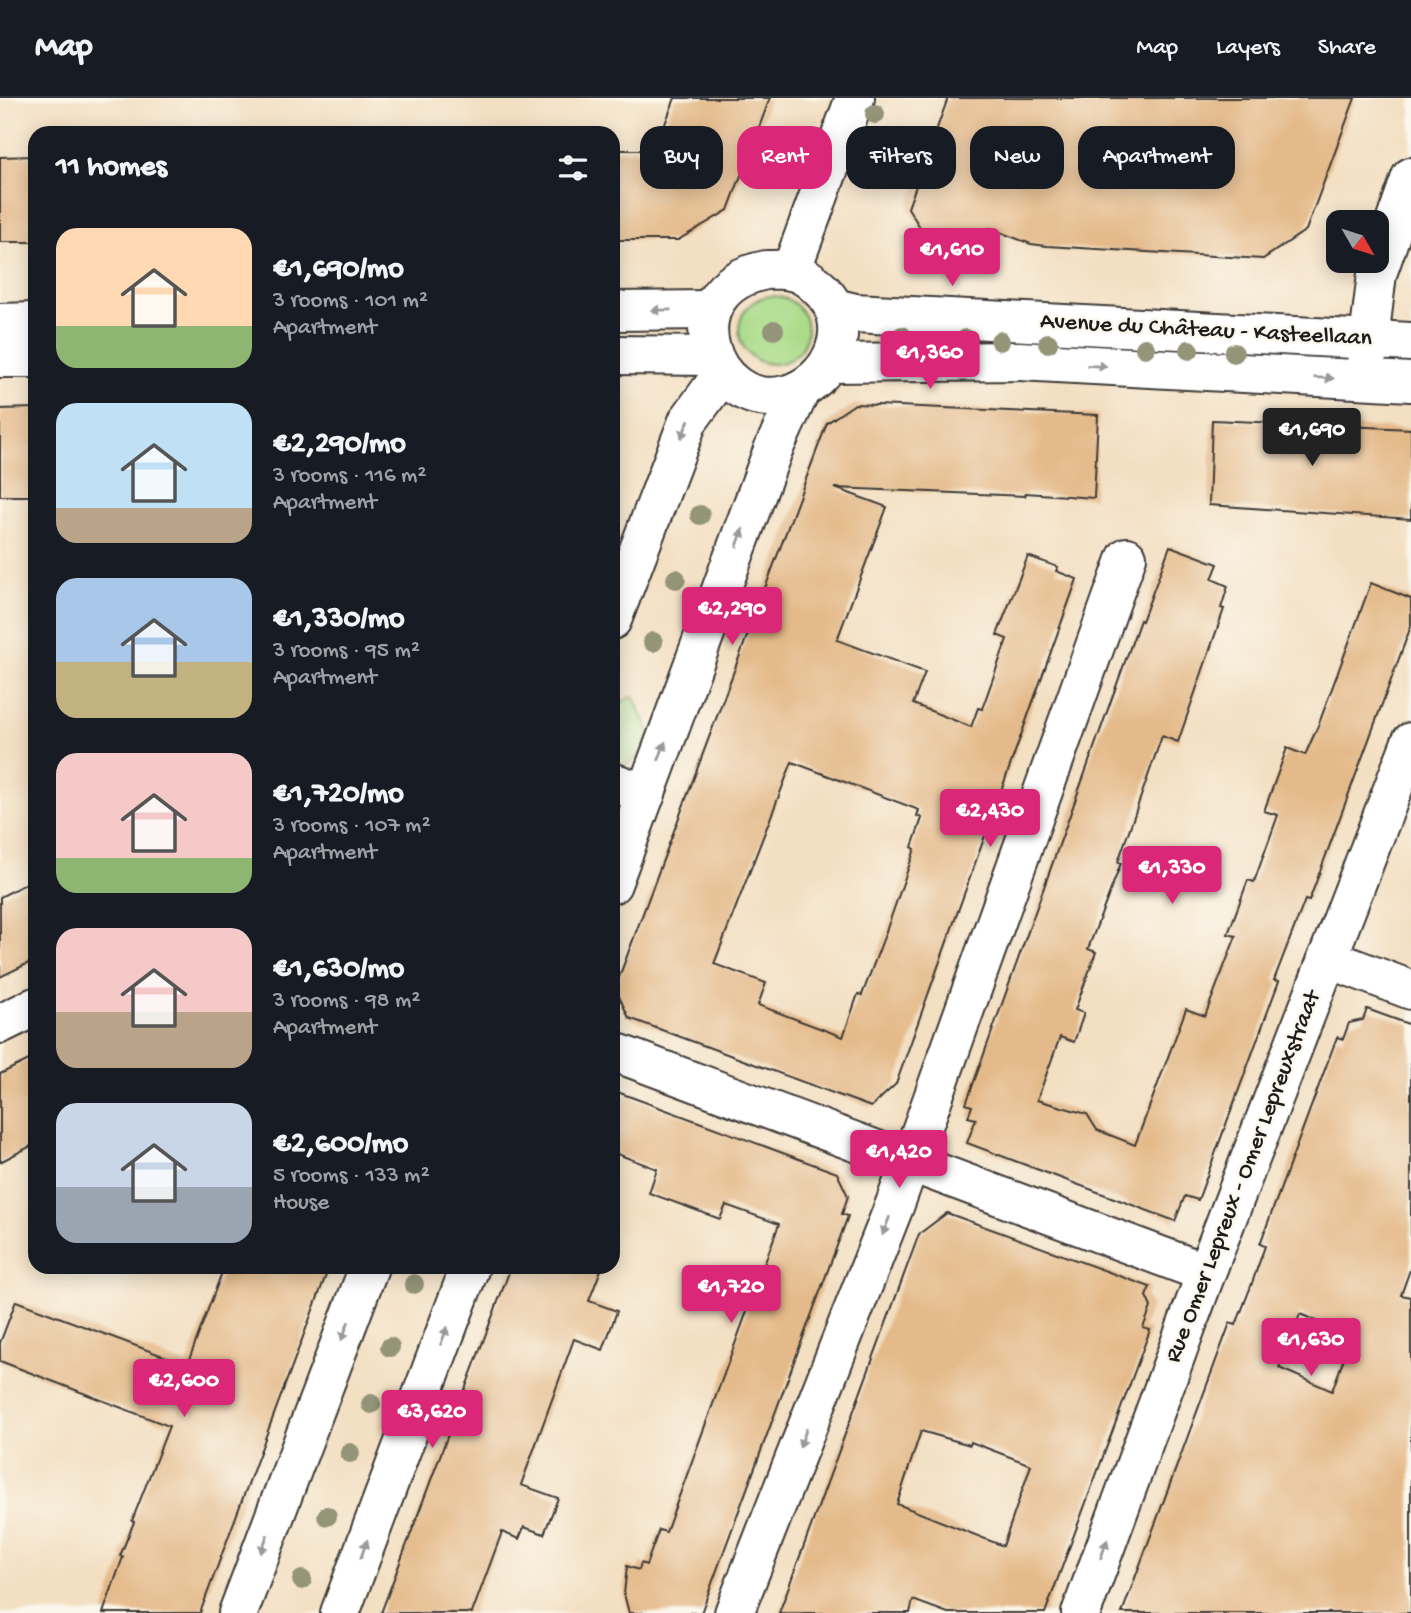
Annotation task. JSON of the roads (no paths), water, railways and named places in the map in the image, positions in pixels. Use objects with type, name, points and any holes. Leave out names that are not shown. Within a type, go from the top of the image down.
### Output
[{"type":"street","points":[[791,271],[855,98]]},
{"type":"street","points":[[1364,380],[1377,274],[1411,177]]},
{"type":"street","points":[[766,270],[791,271],[809,278],[825,293],[834,308],[839,324],[831,363],[800,389],[784,395],[754,393],[738,387],[718,364],[707,341],[710,310],[732,282],[748,273],[766,270]]},
{"type":"street","name":"Avenue du Château - Kasteellaan","points":[[834,308],[855,313],[1411,342]]},
{"type":"street","points":[[620,311],[710,310]]},
{"type":"street","points":[[0,323],[28,322]]},
{"type":"street","points":[[620,356],[718,364]]},
{"type":"street","points":[[0,358],[28,358]]},
{"type":"street","name":"Avenue du Château - Kasteellaan","points":[[831,363],[1019,361],[1411,382]]},
{"type":"street","points":[[620,607],[637,578],[688,421],[718,364]]},
{"type":"street","points":[[620,839],[629,788],[800,389]]},
{"type":"street","points":[[734,1613],[909,1162],[1127,557]]},
{"type":"street","name":"Rue Omer Lepreux - Omer Lepreuxstraat","points":[[1081,1613],[1206,1273],[1411,742]]},
{"type":"street","points":[[1327,958],[1411,990]]},
{"type":"street","points":[[0,1024],[28,1010]]},
{"type":"street","points":[[620,1054],[1206,1273]]},
{"type":"street","points":[[238,1613],[366,1274]]},
{"type":"street","points":[[340,1613],[411,1403],[467,1274]]}]
